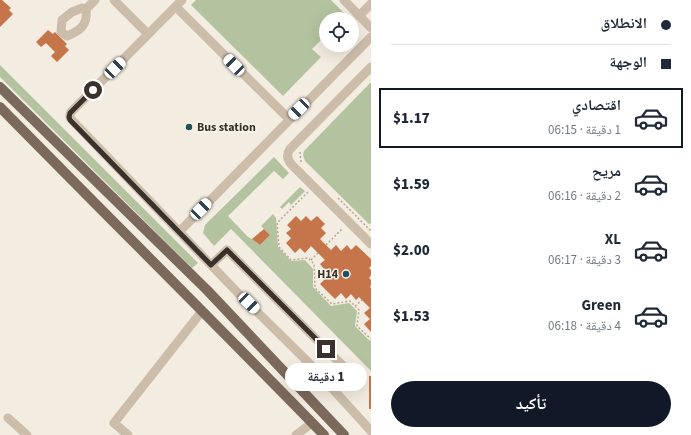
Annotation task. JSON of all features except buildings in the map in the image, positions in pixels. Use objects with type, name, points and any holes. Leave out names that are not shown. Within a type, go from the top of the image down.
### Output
[{"type":"main road","points":[[0,87],[207,290],[344,435]]},
{"type":"main road","points":[[0,108],[324,435]]},
{"type":"street","points":[[86,9],[95,0]]},
{"type":"street","points":[[114,0],[148,34]]},
{"type":"street","points":[[344,0],[371,28]]},
{"type":"street","points":[[289,119],[179,3],[71,112],[69,117],[70,120],[238,293],[308,362],[371,431]]},
{"type":"street","points":[[360,16],[371,4]]},
{"type":"street","points":[[179,232],[371,37]]},
{"type":"street","points":[[371,67],[288,151],[290,163],[371,244]]},
{"type":"street","points":[[211,265],[227,250],[348,371],[342,382],[334,390]]},
{"type":"street","points":[[128,435],[114,423],[202,311]]},
{"type":"street","points":[[8,418],[28,435]]},
{"type":"street","points":[[296,435],[312,423]]},
{"type":"path","points":[[300,151],[301,162]]},
{"type":"path","points":[[313,187],[277,223],[278,247],[291,260],[308,258],[314,264],[315,288],[332,304],[350,302],[355,306],[359,310],[357,326],[371,339]]},
{"type":"path","points":[[333,193],[371,230]]},
{"type":"path","points":[[326,245],[349,222]]},
{"type":"path","points":[[311,261],[318,253]]},
{"type":"path","points":[[355,306],[362,300]]},
{"type":"green space","points":[[196,0],[331,0],[343,12],[319,12],[319,42],[312,49],[321,57],[283,96],[191,5]]},
{"type":"green space","points":[[0,65],[198,263],[192,268],[0,77]]},
{"type":"green space","points":[[370,83],[371,223],[369,224],[305,161],[303,155],[304,151]]},
{"type":"green space","points":[[274,157],[289,173],[283,179],[274,171],[228,216],[248,237],[260,245],[270,235],[261,226],[273,214],[276,218],[278,247],[291,261],[305,260],[313,269],[313,287],[331,306],[349,303],[357,311],[355,326],[371,341],[371,371],[231,229],[214,246],[203,233],[205,225]]},
{"type":"green space","points":[[300,187],[305,191],[291,205],[289,202],[282,209],[280,207]]},
{"type":"place","name":"Bus station","points":[[189,127]]},
{"type":"place","name":"H14","points":[[346,274]]},
{"type":"route","points":[[93,90],[70,113],[70,120],[211,265],[227,250],[326,349]]}]
